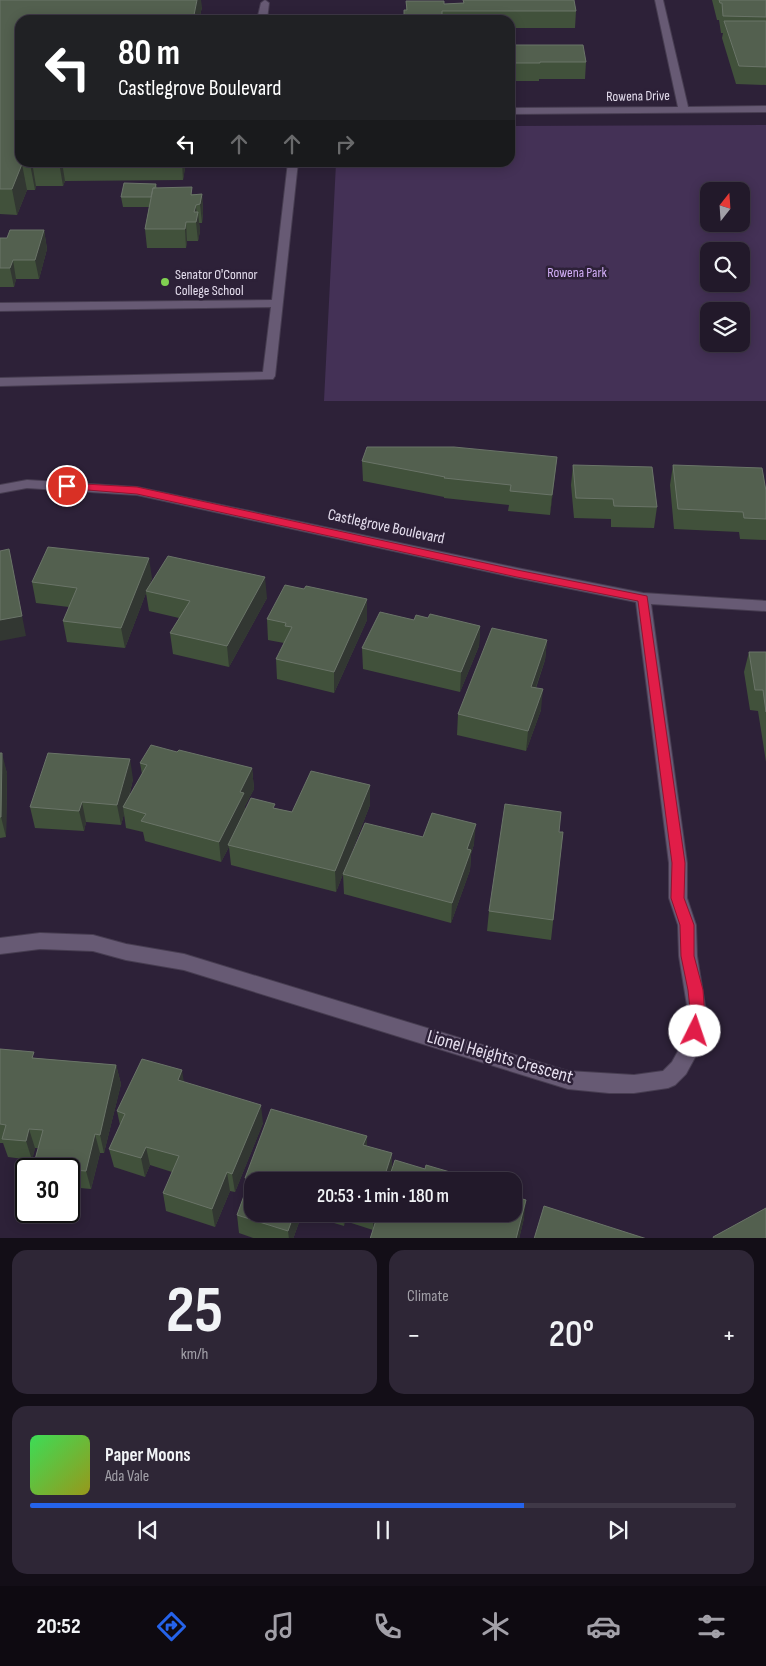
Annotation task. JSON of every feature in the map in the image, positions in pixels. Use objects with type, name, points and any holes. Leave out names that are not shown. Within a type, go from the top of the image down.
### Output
[{"type":"street","points":[[660,0],[684,109]]},
{"type":"street","points":[[263,15],[265,2]]},
{"type":"street","name":"Rowena Drive","points":[[515,111],[766,109]]},
{"type":"street","points":[[0,382],[269,376],[291,167]]},
{"type":"street","points":[[0,307],[276,303]]},
{"type":"street","name":"Castlegrove Boulevard","points":[[0,489],[27,484],[137,490],[517,573],[643,598],[766,606]]},
{"type":"street","name":"Lionel Heights Crescent","points":[[0,946],[40,941],[93,943],[126,952],[184,962],[213,970],[568,1080],[609,1084],[634,1084],[668,1079],[679,1068],[692,1044],[698,1018],[696,990],[688,956],[687,925],[678,898],[678,863],[643,598]]},
{"type":"green space","name":"Rowena Park","points":[[766,125],[766,401],[324,401],[336,167],[515,167],[515,126]]},
{"type":"building","points":[[0,0],[197,0],[194,15],[15,15],[15,167],[21,167],[12,189],[0,189]]},
{"type":"building","points":[[463,0],[574,0],[576,11],[442,11],[442,15],[404,15],[404,10],[407,10],[406,1],[444,1],[444,4],[464,3]]},
{"type":"building","points":[[719,0],[766,0],[766,17],[723,16],[722,3]]},
{"type":"building","points":[[724,21],[766,21],[766,67],[739,66]]},
{"type":"building","points":[[515,45],[583,45],[586,62],[515,63]]},
{"type":"building","points":[[124,183],[156,184],[151,197],[121,197]]},
{"type":"building","points":[[192,187],[191,195],[202,194],[200,204],[196,205],[194,212],[198,212],[196,222],[186,222],[185,229],[145,229],[153,188]]},
{"type":"building","points":[[10,230],[44,230],[35,260],[13,260],[10,268],[0,268],[0,238],[7,238]]},
{"type":"building","points":[[367,447],[454,447],[557,457],[552,495],[510,491],[511,485],[444,478],[362,461]]},
{"type":"building","points":[[573,465],[652,467],[657,507],[614,506],[613,499],[576,498]]},
{"type":"building","points":[[673,465],[762,468],[766,491],[766,519],[744,518],[743,512],[678,509]]},
{"type":"building","points":[[48,547],[149,558],[121,628],[63,621],[77,588],[32,582]]},
{"type":"building","points":[[9,549],[22,616],[0,620],[0,551]]},
{"type":"building","points":[[168,556],[265,577],[227,646],[170,633],[190,601],[146,591]]},
{"type":"building","points":[[285,585],[304,589],[306,586],[367,599],[334,672],[276,659],[292,627],[285,626],[286,623],[267,619]]},
{"type":"building","points":[[380,612],[414,620],[416,615],[428,618],[430,614],[480,626],[461,672],[362,648]]},
{"type":"building","points":[[492,628],[547,640],[531,687],[543,689],[528,731],[458,714]]},
{"type":"building","points":[[749,652],[766,652],[766,712],[763,690],[755,690]]},
{"type":"building","points":[[151,745],[252,768],[240,792],[244,793],[219,842],[141,821],[146,814],[123,807],[147,765],[140,763]]},
{"type":"building","points":[[0,753],[2,753],[1,817],[0,817]]},
{"type":"building","points":[[48,753],[130,759],[117,805],[82,802],[79,811],[30,807]]},
{"type":"building","points":[[311,771],[370,785],[335,871],[228,845],[251,798],[275,804],[273,808],[292,812]]},
{"type":"building","points":[[505,804],[561,812],[559,832],[563,832],[553,920],[489,911]]},
{"type":"building","points":[[432,813],[476,824],[467,849],[471,850],[452,903],[343,874],[365,823],[423,837]]},
{"type":"building","points":[[0,1049],[34,1052],[32,1058],[116,1065],[100,1135],[95,1134],[86,1171],[80,1171],[80,1158],[35,1158],[43,1130],[29,1129],[26,1141],[2,1139],[6,1125],[0,1124]]},
{"type":"building","points":[[142,1059],[182,1070],[178,1080],[261,1105],[232,1174],[227,1172],[212,1209],[163,1193],[179,1156],[146,1147],[141,1158],[109,1149],[125,1114],[117,1111]]},
{"type":"building","points":[[271,1109],[367,1136],[363,1145],[392,1153],[386,1172],[247,1172]]},
{"type":"building","points":[[395,1160],[425,1169],[426,1165],[450,1172],[391,1172]]},
{"type":"building","points":[[244,1196],[244,1217],[237,1215]]},
{"type":"building","points":[[522,1199],[526,1200],[522,1216]]},
{"type":"building","points":[[544,1206],[644,1238],[534,1238]]},
{"type":"building","points":[[766,1208],[766,1238],[713,1237]]},
{"type":"building","points":[[259,1222],[291,1222],[288,1231]]},
{"type":"building","points":[[375,1222],[520,1222],[516,1238],[370,1238]]},
{"type":"place","name":"Senator O'Connor College School","points":[[165,282]]},
{"type":"route","points":[[67,486],[137,490],[517,573],[643,598],[678,863],[678,898],[687,925],[688,956],[696,990],[698,1018],[695,1031]]}]
